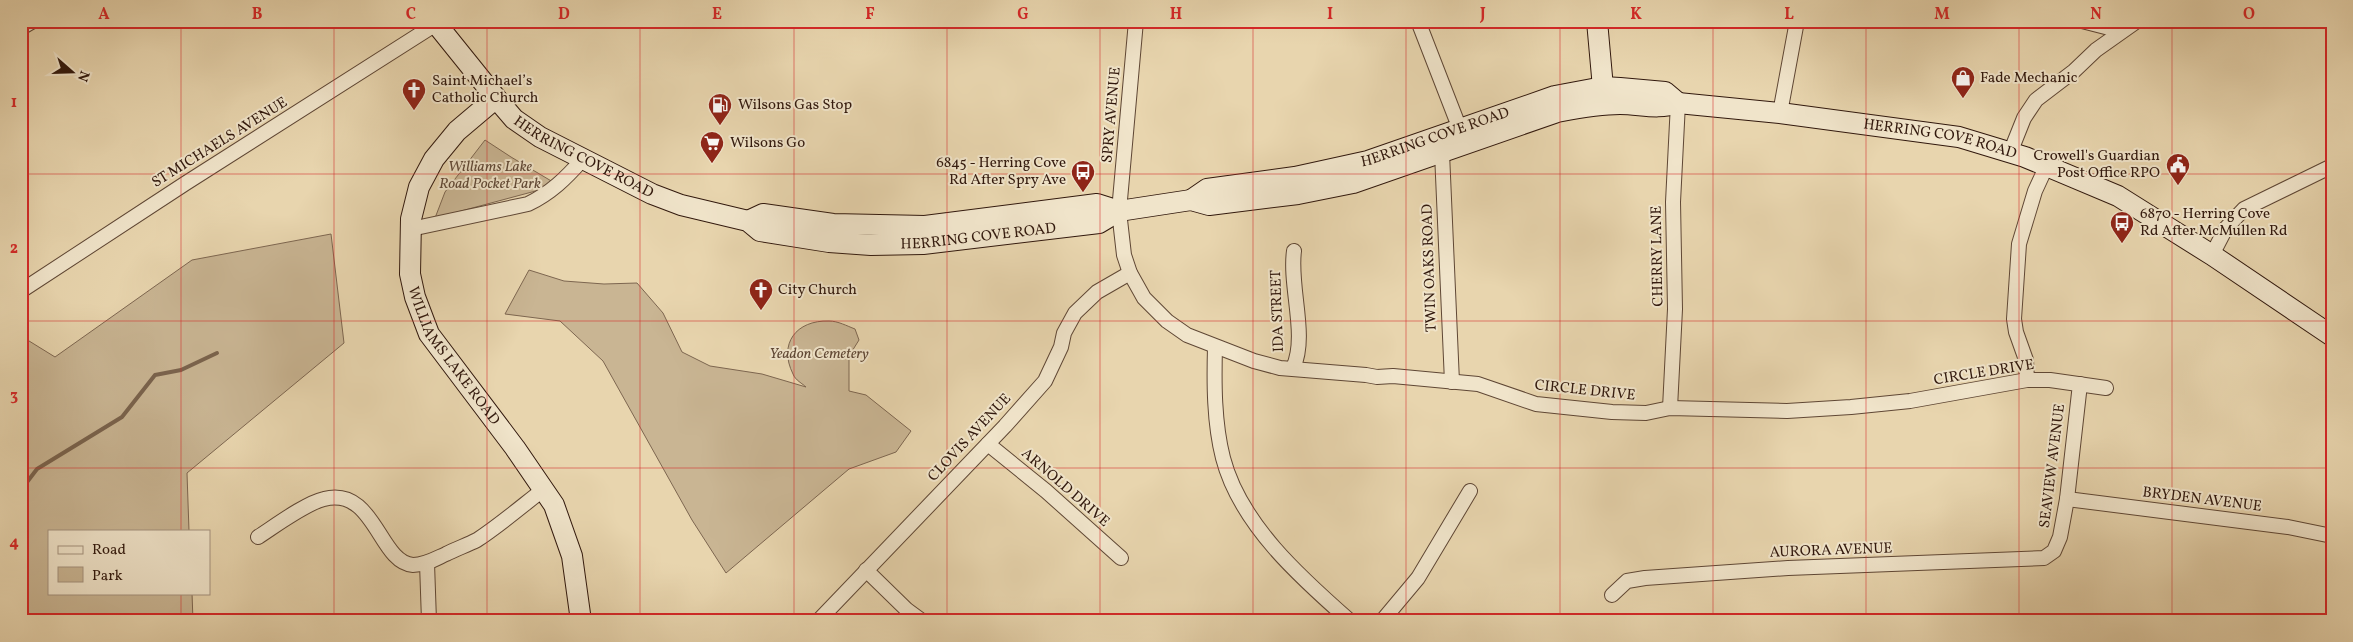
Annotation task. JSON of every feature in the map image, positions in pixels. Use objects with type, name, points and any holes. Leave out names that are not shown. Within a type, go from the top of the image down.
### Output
[{"type":"main road","points":[[1597,21],[1604,96]]},
{"type":"main road","name":"HERRING COVE ROAD","points":[[435,23],[514,119],[540,137],[624,182],[682,205],[748,221],[763,214],[833,224],[925,226],[1097,204],[1119,211],[1191,200],[1210,205],[1332,188],[1372,177],[1442,153],[1463,137]]},
{"type":"main road","name":"HERRING COVE ROAD","points":[[1191,200],[1207,189],[1295,177],[1463,137],[1555,96],[1604,96],[1665,92],[1678,103],[1780,113],[1959,136],[2047,165],[2118,196],[2212,255],[2332,336]]},
{"type":"main road","name":"WILLIAMS LAKE ROAD","points":[[496,98],[457,131],[434,159],[419,187],[411,229],[410,274],[424,325],[554,505],[572,556],[581,621]]},
{"type":"street","points":[[21,28],[33,21]]},
{"type":"street","name":"SPRY AVENUE","points":[[1119,211],[1136,21]]},
{"type":"street","points":[[1418,21],[1463,137]]},
{"type":"street","points":[[1780,113],[1797,21]]},
{"type":"street","points":[[2082,21],[2120,26],[2137,21]]},
{"type":"street","name":"ST MICHAELS AVENUE","points":[[21,291],[435,23]]},
{"type":"street","points":[[2010,153],[2024,118],[2036,100],[2120,26]]},
{"type":"street","name":"CHERRY LANE","points":[[1670,408],[1675,309],[1673,202],[1678,103]]},
{"type":"street","name":"TWIN OAKS ROAD","points":[[1442,153],[1452,382]]},
{"type":"street","points":[[411,229],[528,204],[544,196],[562,182],[582,160]]},
{"type":"street","points":[[2027,380],[2026,360],[2016,332],[2014,319],[2019,244],[2034,191],[2047,165]]},
{"type":"street","points":[[2212,255],[2226,228],[2244,209],[2332,166]]},
{"type":"street","name":"CIRCLE DRIVE","points":[[1119,211],[1124,255],[1130,272],[1144,298],[1167,321],[1187,335],[1215,347],[1280,368],[1478,384],[1536,404],[1612,412],[1646,412],[1670,408],[1787,411],[1851,407],[1910,401],[2027,380],[2106,388]]},
{"type":"street","name":"IDA STREET","points":[[1293,368],[1298,339],[1294,290],[1294,252]]},
{"type":"street","name":"CLOVIS AVENUE","points":[[818,621],[988,444],[1045,381],[1058,355],[1064,332],[1075,313],[1097,292],[1130,272]]},
{"type":"street","points":[[1215,347],[1219,436],[1226,469],[1241,501],[1281,556],[1300,577],[1350,621]]},
{"type":"street","name":"SEAVIEW AVENUE","points":[[2054,551],[2060,537],[2067,500],[2080,384]]},
{"type":"street","name":"ARNOLD DRIVE","points":[[988,444],[1046,491],[1121,558]]},
{"type":"street","points":[[258,537],[319,500],[342,498],[353,502],[362,509],[401,560],[413,565],[427,563],[476,540],[544,489]]},
{"type":"street","points":[[1382,621],[1418,578],[1470,491]]},
{"type":"street","name":"BRYDEN AVENUE","points":[[2067,500],[2288,527],[2332,536]]},
{"type":"street","name":"AURORA AVENUE","points":[[1612,594],[1627,581],[1644,578],[1788,568],[2032,560],[2044,558],[2054,551]]},
{"type":"street","points":[[427,563],[429,621]]},
{"type":"street","points":[[866,570],[907,610],[922,621]]},
{"type":"green space","name":"Williams Lake Road Pocket Park","points":[[485,140],[558,185],[435,218],[445,192]]},
{"type":"green space","points":[[331,234],[344,343],[187,473],[189,530],[48,530],[48,594],[192,594],[193,621],[21,621],[21,336],[55,357],[192,260]]},
{"type":"green space","name":"Yeadon Cemetery","points":[[529,270],[564,281],[604,284],[637,283],[663,313],[682,352],[710,366],[762,374],[806,387],[794,376],[789,363],[789,344],[793,336],[799,329],[817,322],[836,322],[855,329],[859,340],[849,356],[849,391],[866,395],[911,431],[896,452],[849,469],[726,573],[692,520],[603,361],[560,321],[505,314]]},
{"type":"waterway","points":[[21,490],[37,469],[122,417],[155,375],[181,370],[217,353]]},
{"type":"place","name":"Fade Mechanic","points":[[1963,99]]},
{"type":"place","name":"Saint Michael’s Catholic Church","points":[[414,111]]},
{"type":"place","name":"Wilsons Gas Stop","points":[[720,126]]},
{"type":"place","name":"Wilsons Go","points":[[712,164]]},
{"type":"place","name":"Crowell's Guardian Post Office RPO","points":[[2178,186]]},
{"type":"place","name":"6845 - Herring Cove Rd After Spry Ave","points":[[1083,193]]},
{"type":"place","name":"6870 - Herring Cove Rd After McMullen Rd","points":[[2122,244]]},
{"type":"place","name":"City Church","points":[[761,311]]}]
